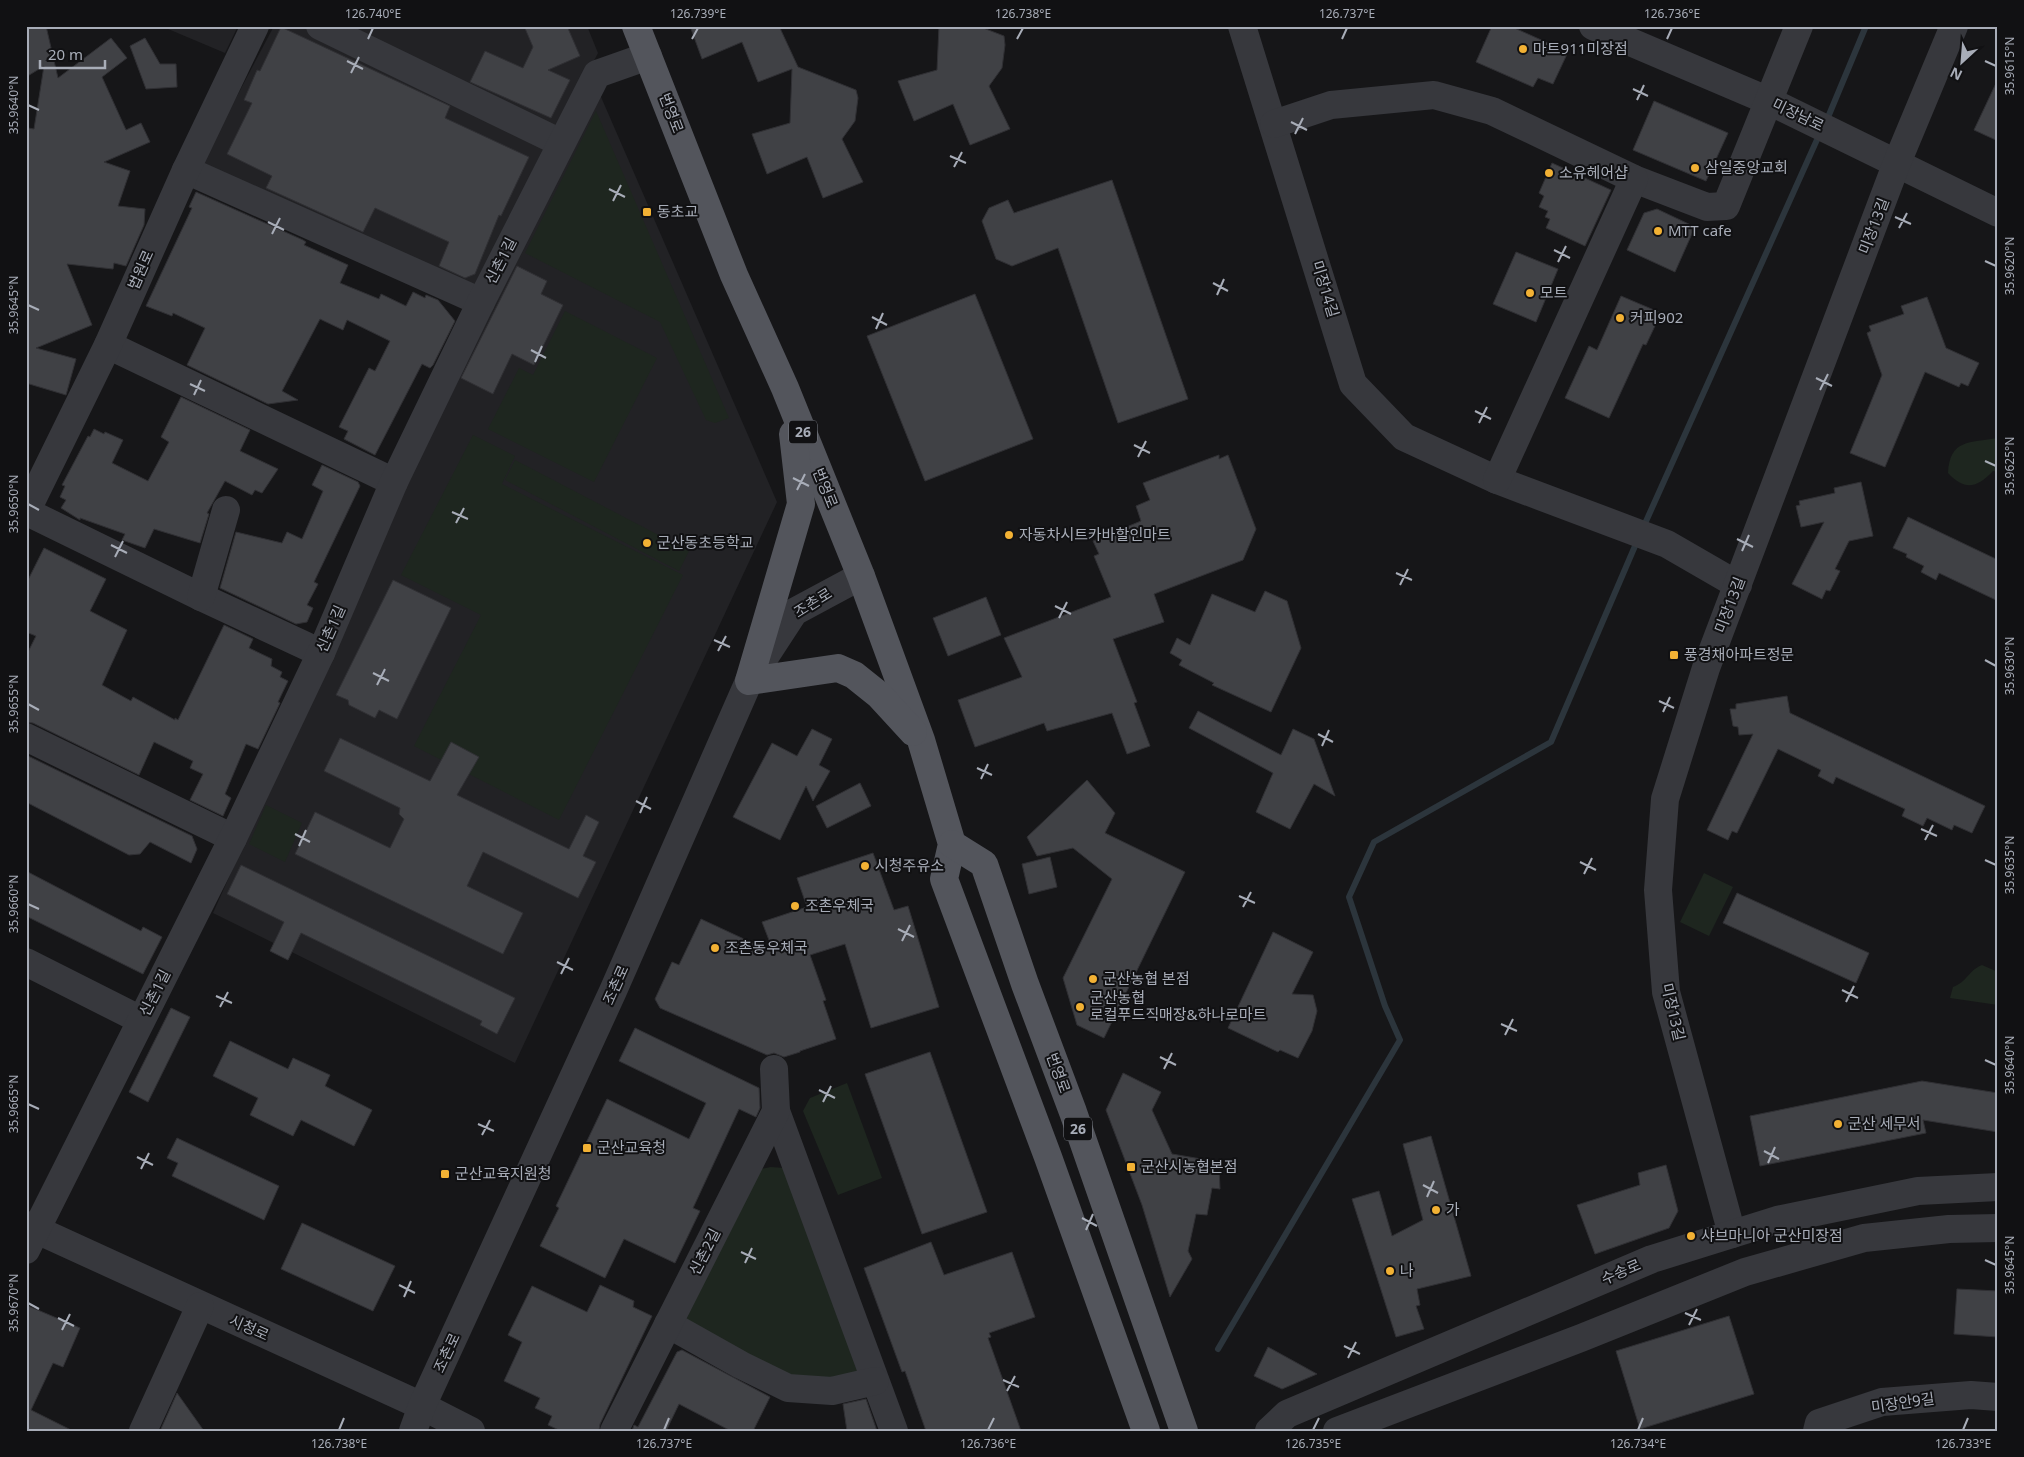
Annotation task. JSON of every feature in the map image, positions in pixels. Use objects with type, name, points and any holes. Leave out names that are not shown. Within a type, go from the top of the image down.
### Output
[{"type":"main road","name":"번영로","points":[[636,26],[734,275],[785,388],[861,576],[921,740],[952,844],[944,879],[1048,1157],[1146,1431]]},
{"type":"main road","points":[[785,388],[797,458],[801,504],[749,681],[838,668],[854,675],[879,695],[921,740]]},
{"type":"main road","name":"번영로","points":[[952,844],[984,864],[1184,1431]]},
{"type":"street","name":"법원로","points":[[26,512],[108,345],[186,170],[255,26]]},
{"type":"street","points":[[320,26],[561,142]]},
{"type":"street","name":"미장14길","points":[[1242,26],[1354,384],[1404,437],[1497,480],[1667,544],[1738,585]]},
{"type":"street","name":"미장남로","points":[[1593,26],[1769,101],[1872,150],[1896,165],[1998,213]]},
{"type":"street","points":[[1274,124],[1330,105],[1434,95],[1492,111],[1634,179],[1707,207],[1726,206],[1799,26]]},
{"type":"street","name":"미장13길","points":[[1732,1234],[1666,992],[1658,890],[1664,800],[1706,668],[1896,165],[1954,26]]},
{"type":"street","name":"신촌1길","points":[[29,1235],[233,838],[320,652],[394,482],[561,142],[597,74],[648,56]]},
{"type":"street","points":[[186,170],[481,302]]},
{"type":"street","points":[[1497,480],[1634,179]]},
{"type":"street","points":[[108,345],[394,482]]},
{"type":"street","points":[[201,597],[226,510]]},
{"type":"street","points":[[26,512],[201,597],[320,652]]},
{"type":"street","name":"조촌로","points":[[417,1419],[613,991],[749,681],[794,612],[861,576]]},
{"type":"street","points":[[26,737],[233,838]]},
{"type":"street","points":[[26,962],[141,1020]]},
{"type":"street","name":"신촌2길","points":[[614,1431],[776,1111],[774,1069]]},
{"type":"street","points":[[776,1111],[894,1431]]},
{"type":"street","name":"수송로","points":[[1269,1431],[1287,1414],[1652,1259],[1778,1220],[1918,1191],[1998,1187]]},
{"type":"street","points":[[1337,1431],[1581,1338],[1745,1272],[1864,1238],[1949,1229],[1998,1228]]},
{"type":"street","name":"시청로","points":[[29,1235],[200,1306],[417,1419],[471,1431]]},
{"type":"street","points":[[143,1431],[200,1306]]},
{"type":"street","points":[[668,1324],[741,1365],[788,1388],[832,1390],[875,1381]]},
{"type":"street","name":"미장안9길","points":[[1817,1431],[1819,1423],[1882,1402],[1971,1395],[1998,1397]]},
{"type":"shaded area","points":[[161,26],[238,26],[225,53]]},
{"type":"shaded area","points":[[274,26],[587,26],[598,53],[465,307],[190,185]]},
{"type":"shaded area","name":"군산동초등학교","points":[[598,90],[777,502],[515,1063],[213,913],[443,399]]},
{"type":"shaded area","points":[[596,111],[729,418],[715,423],[706,420],[660,322],[525,253]]},
{"type":"shaded area","points":[[565,311],[657,358],[594,482],[488,429],[519,368],[533,375]]},
{"type":"shaded area","points":[[473,435],[515,456],[502,484],[683,575],[559,820],[414,746],[481,615],[401,575]]},
{"type":"shaded area","points":[[1998,438],[1998,472],[1993,471],[1982,481],[1971,485],[1960,483],[1948,473],[1950,462],[1957,448],[1970,442]]},
{"type":"shaded area","points":[[515,460],[689,551],[679,571],[505,480]]},
{"type":"shaded area","points":[[266,805],[302,823],[285,862],[249,844]]},
{"type":"shaded area","points":[[1704,873],[1733,887],[1709,936],[1680,922]]},
{"type":"shaded area","points":[[1982,965],[1998,972],[1998,1005],[1950,998],[1953,987]]},
{"type":"shaded area","points":[[847,1083],[882,1178],[838,1195],[803,1111],[810,1098]]},
{"type":"shaded area","points":[[771,1167],[784,1168],[860,1363],[857,1377],[792,1381],[686,1321],[689,1310],[761,1169]]},
{"type":"building","points":[[26,26],[46,26],[58,78],[111,38],[127,58],[102,77],[126,130],[141,123],[150,142],[104,162],[130,171],[118,206],[145,209],[144,225],[126,266],[114,263],[113,269],[67,264],[92,325],[36,348],[76,359],[66,395],[26,383],[26,147],[28,128],[34,129],[44,66],[26,77]]},
{"type":"building","points":[[524,26],[567,26],[580,56],[548,70],[570,80],[551,118],[470,82],[485,51],[523,68],[533,47]]},
{"type":"building","points":[[690,26],[779,26],[798,67],[856,90],[858,98],[855,121],[842,139],[863,182],[823,198],[807,157],[767,174],[752,134],[790,123],[792,69],[758,82],[742,42],[702,59]]},
{"type":"building","points":[[939,26],[978,26],[1004,36],[1005,45],[1002,68],[989,86],[1010,129],[970,145],[953,104],[914,121],[898,81],[937,70]]},
{"type":"building","points":[[1492,26],[1510,26],[1568,52],[1553,84],[1538,78],[1533,87],[1476,62]]},
{"type":"building","points":[[281,27],[450,106],[445,118],[529,157],[501,216],[499,215],[475,274],[465,278],[439,266],[449,242],[375,208],[363,232],[266,188],[272,176],[227,154],[252,103],[244,100],[257,70],[260,71]]},
{"type":"building","points":[[145,38],[160,64],[176,64],[177,87],[146,89],[130,46]]},
{"type":"building","points":[[1998,79],[1998,141],[1974,130]]},
{"type":"building","points":[[1654,101],[1728,133],[1706,181],[1633,150]]},
{"type":"building","points":[[1552,163],[1611,190],[1585,246],[1546,228],[1550,219],[1545,217],[1548,211],[1539,207],[1544,196],[1539,193]]},
{"type":"building","points":[[1112,180],[1188,399],[1118,423],[1058,248],[1012,266],[996,259],[982,221],[989,208],[1008,200],[1014,213]]},
{"type":"building","points":[[196,192],[303,240],[306,242],[304,245],[348,265],[340,283],[379,299],[381,294],[406,306],[413,292],[425,298],[426,295],[438,300],[455,321],[433,365],[430,368],[422,364],[375,455],[344,439],[348,431],[339,427],[369,368],[375,371],[390,341],[347,320],[343,330],[320,319],[282,391],[298,400],[268,404],[187,365],[205,328],[173,313],[172,316],[146,306],[192,208],[189,207]]},
{"type":"building","points":[[1657,209],[1695,227],[1675,272],[1627,250],[1644,213]]},
{"type":"building","points":[[1516,252],[1558,269],[1536,322],[1493,304]]},
{"type":"building","points":[[517,266],[547,281],[541,294],[563,305],[534,365],[512,354],[493,394],[461,378]]},
{"type":"building","points":[[975,294],[1033,439],[925,481],[867,336]]},
{"type":"building","points":[[1621,296],[1661,313],[1646,345],[1643,344],[1609,418],[1565,398],[1589,346],[1597,350]]},
{"type":"building","points":[[1927,297],[1946,348],[1979,363],[1968,386],[1961,383],[1959,387],[1925,372],[1885,467],[1850,453],[1882,375],[1867,333],[1871,331],[1869,326],[1904,314],[1901,306]]},
{"type":"building","points":[[181,397],[250,430],[240,451],[278,469],[262,493],[255,490],[252,495],[225,481],[207,513],[209,514],[200,543],[154,529],[145,548],[122,540],[125,534],[80,518],[80,520],[61,508],[66,500],[60,497],[65,486],[62,485],[88,436],[90,437],[94,429],[123,440],[112,463],[148,481],[169,442],[161,437]]},
{"type":"building","points":[[1219,455],[1219,459],[1228,455],[1256,529],[1243,560],[1154,594],[1164,622],[1113,639],[1137,702],[1134,703],[1150,746],[1127,754],[1112,713],[1047,731],[1044,723],[975,747],[958,700],[1022,677],[1004,638],[1111,597],[1094,556],[1099,554],[1093,541],[1141,521],[1136,506],[1150,500],[1143,483]]},
{"type":"building","points":[[322,465],[358,482],[360,486],[314,582],[318,584],[307,605],[313,608],[307,622],[296,624],[220,588],[236,532],[282,543],[287,532],[302,539],[323,491],[312,485]]},
{"type":"building","points":[[1861,482],[1873,536],[1849,541],[1835,569],[1840,571],[1830,591],[1826,590],[1822,599],[1792,584],[1824,522],[1801,527],[1796,506],[1800,505],[1799,501],[1835,493],[1834,488]]},
{"type":"building","points":[[1908,517],[1998,560],[1998,601],[1939,573],[1936,580],[1921,572],[1924,566],[1906,557],[1907,554],[1893,548]]},
{"type":"building","points":[[44,548],[106,579],[90,611],[127,630],[102,685],[131,701],[133,697],[178,720],[224,625],[253,639],[249,648],[272,659],[271,666],[282,672],[280,677],[288,681],[278,702],[280,703],[258,749],[246,744],[225,794],[231,798],[223,816],[190,800],[203,774],[190,768],[193,761],[154,742],[139,775],[33,723],[26,722],[26,656],[36,636],[26,632],[26,584]]},
{"type":"building","points":[[393,580],[451,608],[397,719],[379,710],[375,718],[349,705],[348,700],[336,695]]},
{"type":"building","points":[[1265,591],[1287,601],[1301,648],[1271,712],[1212,685],[1214,683],[1179,665],[1182,660],[1170,653],[1177,638],[1190,645],[1212,594],[1255,612]]},
{"type":"building","points":[[986,597],[1001,635],[948,656],[933,618]]},
{"type":"building","points":[[1787,696],[1790,713],[1985,806],[1972,833],[1954,825],[1952,830],[1927,818],[1923,826],[1902,816],[1905,809],[1836,777],[1833,784],[1818,776],[1821,770],[1778,749],[1737,833],[1732,831],[1728,840],[1707,830],[1753,734],[1739,735],[1738,727],[1733,726],[1730,709],[1736,709],[1736,704]]},
{"type":"building","points":[[1198,711],[1281,755],[1293,729],[1314,739],[1335,796],[1314,784],[1290,829],[1256,812],[1273,773],[1189,728]]},
{"type":"building","points":[[812,729],[832,739],[819,765],[830,771],[813,801],[806,786],[780,840],[733,817],[772,743],[797,756]]},
{"type":"building","points":[[340,738],[430,781],[451,742],[479,757],[457,795],[569,849],[586,815],[599,822],[583,856],[596,862],[578,898],[483,852],[467,886],[523,913],[503,954],[295,854],[315,812],[390,848],[404,819],[399,814],[400,808],[324,771]]},
{"type":"building","points":[[26,755],[192,836],[197,849],[191,863],[150,842],[140,854],[129,855],[26,802]]},
{"type":"building","points":[[1087,780],[1115,813],[1105,833],[1185,872],[1104,1038],[1077,1025],[1063,978],[1112,879],[1073,848],[1037,856],[1027,837]]},
{"type":"building","points":[[860,783],[871,806],[827,828],[816,806]]},
{"type":"building","points":[[873,853],[894,910],[908,906],[939,1007],[871,1028],[845,944],[810,955],[826,1000],[823,1001],[836,1039],[800,1052],[784,1057],[774,1053],[767,1055],[660,1008],[655,999],[672,962],[679,965],[701,919],[774,953],[762,922],[807,907],[797,878]]},
{"type":"building","points":[[1050,857],[1057,887],[1029,894],[1022,864]]},
{"type":"building","points":[[241,865],[515,998],[497,1034],[480,1025],[482,1021],[301,933],[288,960],[270,951],[284,922],[227,894]]},
{"type":"building","points":[[26,871],[141,931],[143,927],[162,937],[143,974],[26,916]]},
{"type":"building","points":[[1737,893],[1869,953],[1856,983],[1723,923]]},
{"type":"building","points":[[1273,932],[1313,952],[1292,994],[1313,995],[1317,1011],[1312,1031],[1298,1058],[1280,1050],[1278,1052],[1228,1028]]},
{"type":"building","points":[[171,1008],[190,1017],[148,1102],[129,1092]]},
{"type":"building","points":[[635,1028],[759,1088],[760,1108],[756,1117],[739,1109],[693,1208],[700,1211],[675,1263],[624,1239],[605,1278],[540,1246],[559,1208],[556,1206],[607,1099],[689,1139],[706,1103],[619,1061]]},
{"type":"building","points":[[230,1041],[288,1069],[293,1058],[330,1075],[325,1086],[372,1110],[354,1146],[301,1120],[293,1136],[250,1115],[258,1098],[213,1076]]},
{"type":"building","points":[[930,1052],[987,1212],[922,1234],[865,1074]]},
{"type":"building","points":[[1123,1073],[1161,1092],[1152,1110],[1172,1154],[1207,1160],[1206,1165],[1219,1167],[1220,1189],[1212,1188],[1207,1215],[1196,1214],[1188,1251],[1192,1259],[1170,1297],[1142,1205],[1106,1110]]},
{"type":"building","name":"군산 세무서","points":[[1922,1081],[1998,1093],[1998,1132],[1923,1120],[1926,1133],[1760,1166],[1750,1116]]},
{"type":"building","points":[[1431,1136],[1471,1276],[1417,1289],[1420,1305],[1416,1306],[1424,1329],[1396,1337],[1352,1199],[1379,1191],[1392,1236],[1423,1220],[1403,1144]]},
{"type":"building","points":[[177,1138],[279,1186],[264,1220],[172,1176],[178,1163],[167,1158]]},
{"type":"building","points":[[1666,1165],[1678,1211],[1669,1228],[1595,1254],[1577,1205],[1640,1185],[1638,1173]]},
{"type":"building","points":[[302,1223],[395,1266],[373,1311],[281,1269]]},
{"type":"building","points":[[931,1242],[944,1275],[1012,1252],[1035,1317],[989,1333],[991,1337],[988,1338],[1021,1431],[926,1431],[905,1371],[902,1372],[864,1268]]},
{"type":"building","points":[[600,1285],[634,1301],[633,1307],[652,1316],[600,1424],[599,1431],[561,1431],[548,1425],[552,1416],[535,1408],[540,1398],[504,1381],[522,1342],[508,1335],[532,1286],[587,1312]]},
{"type":"building","points":[[1957,1289],[1998,1291],[1998,1337],[1954,1334]]},
{"type":"building","points":[[26,1305],[80,1328],[63,1367],[53,1363],[31,1410],[73,1431],[26,1431]]},
{"type":"building","points":[[1729,1316],[1754,1394],[1640,1429],[1616,1351]]},
{"type":"building","points":[[1268,1347],[1317,1374],[1282,1389],[1254,1376]]},
{"type":"building","points":[[682,1350],[770,1397],[753,1431],[731,1431],[679,1404],[666,1431],[632,1431],[634,1425],[638,1427],[677,1352]]},
{"type":"building","points":[[177,1393],[204,1431],[160,1431]]},
{"type":"building","points":[[866,1399],[877,1431],[847,1431],[843,1404]]},
{"type":"waterway","points":[[1826,122],[1866,26]]},
{"type":"waterway","points":[[1643,528],[1820,133]]},
{"type":"waterway","points":[[1218,1349],[1400,1040],[1385,1006],[1349,897],[1374,842],[1551,742],[1638,539]]},
{"type":"place","name":"마트911미장점","points":[[1523,49]]},
{"type":"place","name":"삼일중앙교회","points":[[1695,168]]},
{"type":"place","name":"소유헤어샵","points":[[1549,173]]},
{"type":"place","name":"동초교","points":[[647,212]]},
{"type":"place","name":"MTT cafe","points":[[1658,231]]},
{"type":"place","name":"모트","points":[[1530,293]]},
{"type":"place","name":"커피902","points":[[1620,318]]},
{"type":"place","name":"자동차시트카바할인마트","points":[[1009,535]]},
{"type":"place","name":"군산동초등학교","points":[[647,543]]},
{"type":"place","name":"풍경채아파트정문","points":[[1674,655]]},
{"type":"place","name":"시청주유소","points":[[865,866]]},
{"type":"place","name":"조촌우체국","points":[[795,906]]},
{"type":"place","name":"조촌동우체국","points":[[715,948]]},
{"type":"place","name":"군산농협 본점","points":[[1093,979]]},
{"type":"place","name":"군산농협 로컬푸드직매장&하나로마트","points":[[1080,1007]]},
{"type":"place","name":"군산 세무서","points":[[1838,1124]]},
{"type":"place","name":"군산교육청","points":[[587,1148]]},
{"type":"place","name":"군산시농협본점","points":[[1131,1167]]},
{"type":"place","name":"군산교육지원청","points":[[445,1174]]},
{"type":"place","name":"가","points":[[1436,1210]]},
{"type":"place","name":"샤브마니아 군산미장점","points":[[1691,1236]]},
{"type":"place","name":"나","points":[[1390,1271]]}]
